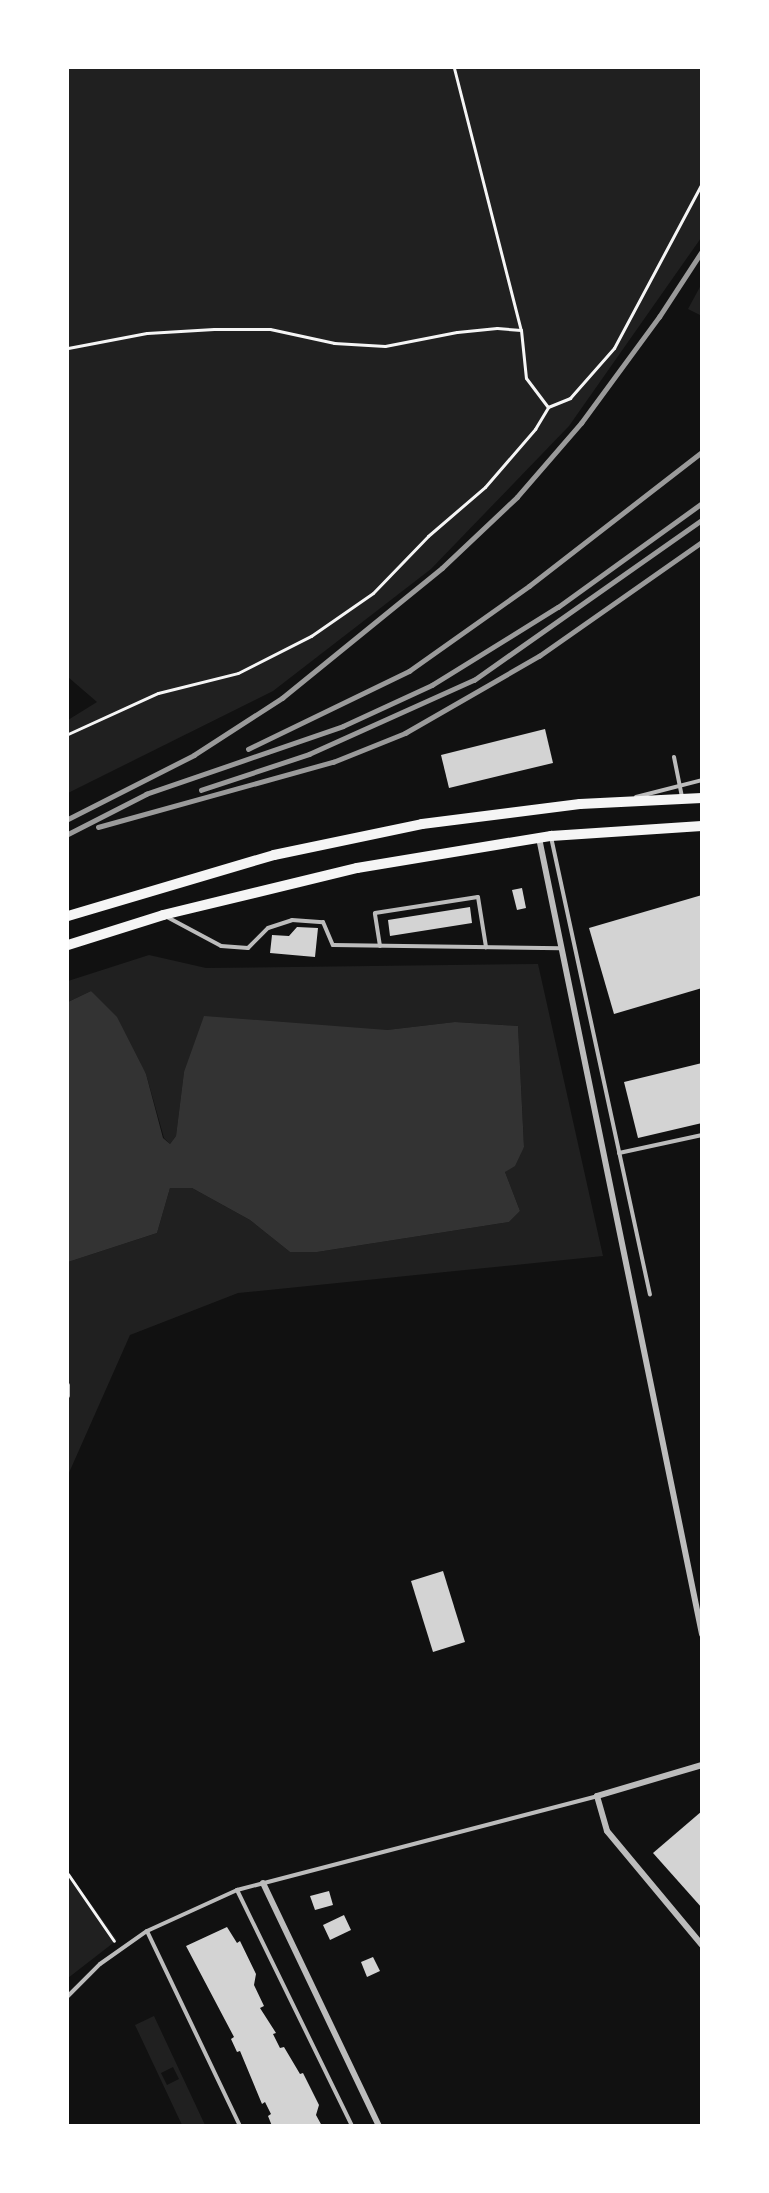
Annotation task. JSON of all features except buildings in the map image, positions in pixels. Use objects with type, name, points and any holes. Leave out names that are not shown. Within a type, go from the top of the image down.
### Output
[{"type":"main road","points":[[68,916],[274,855],[422,824],[621,801],[702,798]]},
{"type":"main road","points":[[68,945],[164,915],[349,870],[538,838],[702,826]]},
{"type":"street","points":[[538,838],[702,1634]]},
{"type":"street","points":[[702,1765],[597,1796],[607,1831],[702,1945]]},
{"type":"street","points":[[263,1883],[379,2126]]},
{"type":"lane","points":[[674,757],[682,798]]},
{"type":"lane","points":[[621,801],[680,783],[702,780]]},
{"type":"lane","points":[[551,837],[650,1294]]},
{"type":"lane","points":[[380,946],[375,913],[478,897],[486,947]]},
{"type":"lane","points":[[164,915],[221,946],[248,948],[268,928],[292,921],[323,922],[333,945],[560,948]]},
{"type":"lane","points":[[619,1153],[702,1135]]},
{"type":"lane","points":[[68,1385],[68,1395]]},
{"type":"lane","points":[[68,1996],[100,1964],[147,1931],[237,1890],[597,1796]]},
{"type":"lane","points":[[237,1890],[352,2126]]},
{"type":"lane","points":[[147,1931],[240,2126]]},
{"type":"path","points":[[454,68],[521,330],[526,378],[548,407]]},
{"type":"path","points":[[68,734],[158,693],[238,673],[311,636],[373,593],[428,536],[485,486],[535,429],[548,407],[570,398],[614,348],[702,183]]},
{"type":"path","points":[[68,348],[147,333],[214,329],[270,329],[334,343],[385,346],[457,332],[497,328],[521,330]]},
{"type":"path","points":[[68,1874],[121,1950]]},
{"type":"shaded area","points":[[68,68],[701,68],[701,238],[569,426],[431,569],[273,691],[68,793],[68,720],[97,702],[68,677]]},
{"type":"shaded area","points":[[701,285],[701,314],[700,315],[688,309]]},
{"type":"shaded area","points":[[149,955],[206,968],[538,964],[603,1256],[238,1293],[130,1335],[68,1475],[68,1262],[157,1233],[170,1188],[192,1188],[250,1220],[290,1252],[317,1252],[509,1222],[520,1211],[505,1172],[524,1147],[518,1026],[455,1022],[387,1030],[184,1072],[176,1136],[170,1144],[164,1138],[146,1074],[91,991],[68,1002],[68,981]]},
{"type":"shaded area","points":[[91,991],[117,1017],[146,1074],[163,1138],[170,1144],[176,1136],[184,1072],[204,1016],[387,1030],[455,1022],[518,1026],[524,1147],[515,1166],[505,1172],[520,1211],[509,1222],[317,1252],[290,1252],[250,1220],[192,1188],[170,1188],[157,1233],[68,1262],[68,1002]]},
{"type":"shaded area","points":[[68,1872],[117,1940],[68,1978]]},
{"type":"shaded area","points":[[154,2016],[205,2125],[182,2125],[135,2025]],"holes":[[[173,2067],[179,2079],[167,2085],[161,2073]]]},
{"type":"railway","points":[[68,819],[194,755],[282,698],[442,568],[517,497],[581,423],[659,317],[702,251]]},
{"type":"railway","points":[[248,749],[409,671],[529,586],[702,452]]},
{"type":"railway","points":[[68,834],[146,794],[343,726],[432,685],[558,607],[702,503]]},
{"type":"railway","points":[[201,790],[309,754],[474,680],[702,520]]},
{"type":"railway","points":[[98,827],[333,762],[405,733],[539,656],[702,542]]}]
